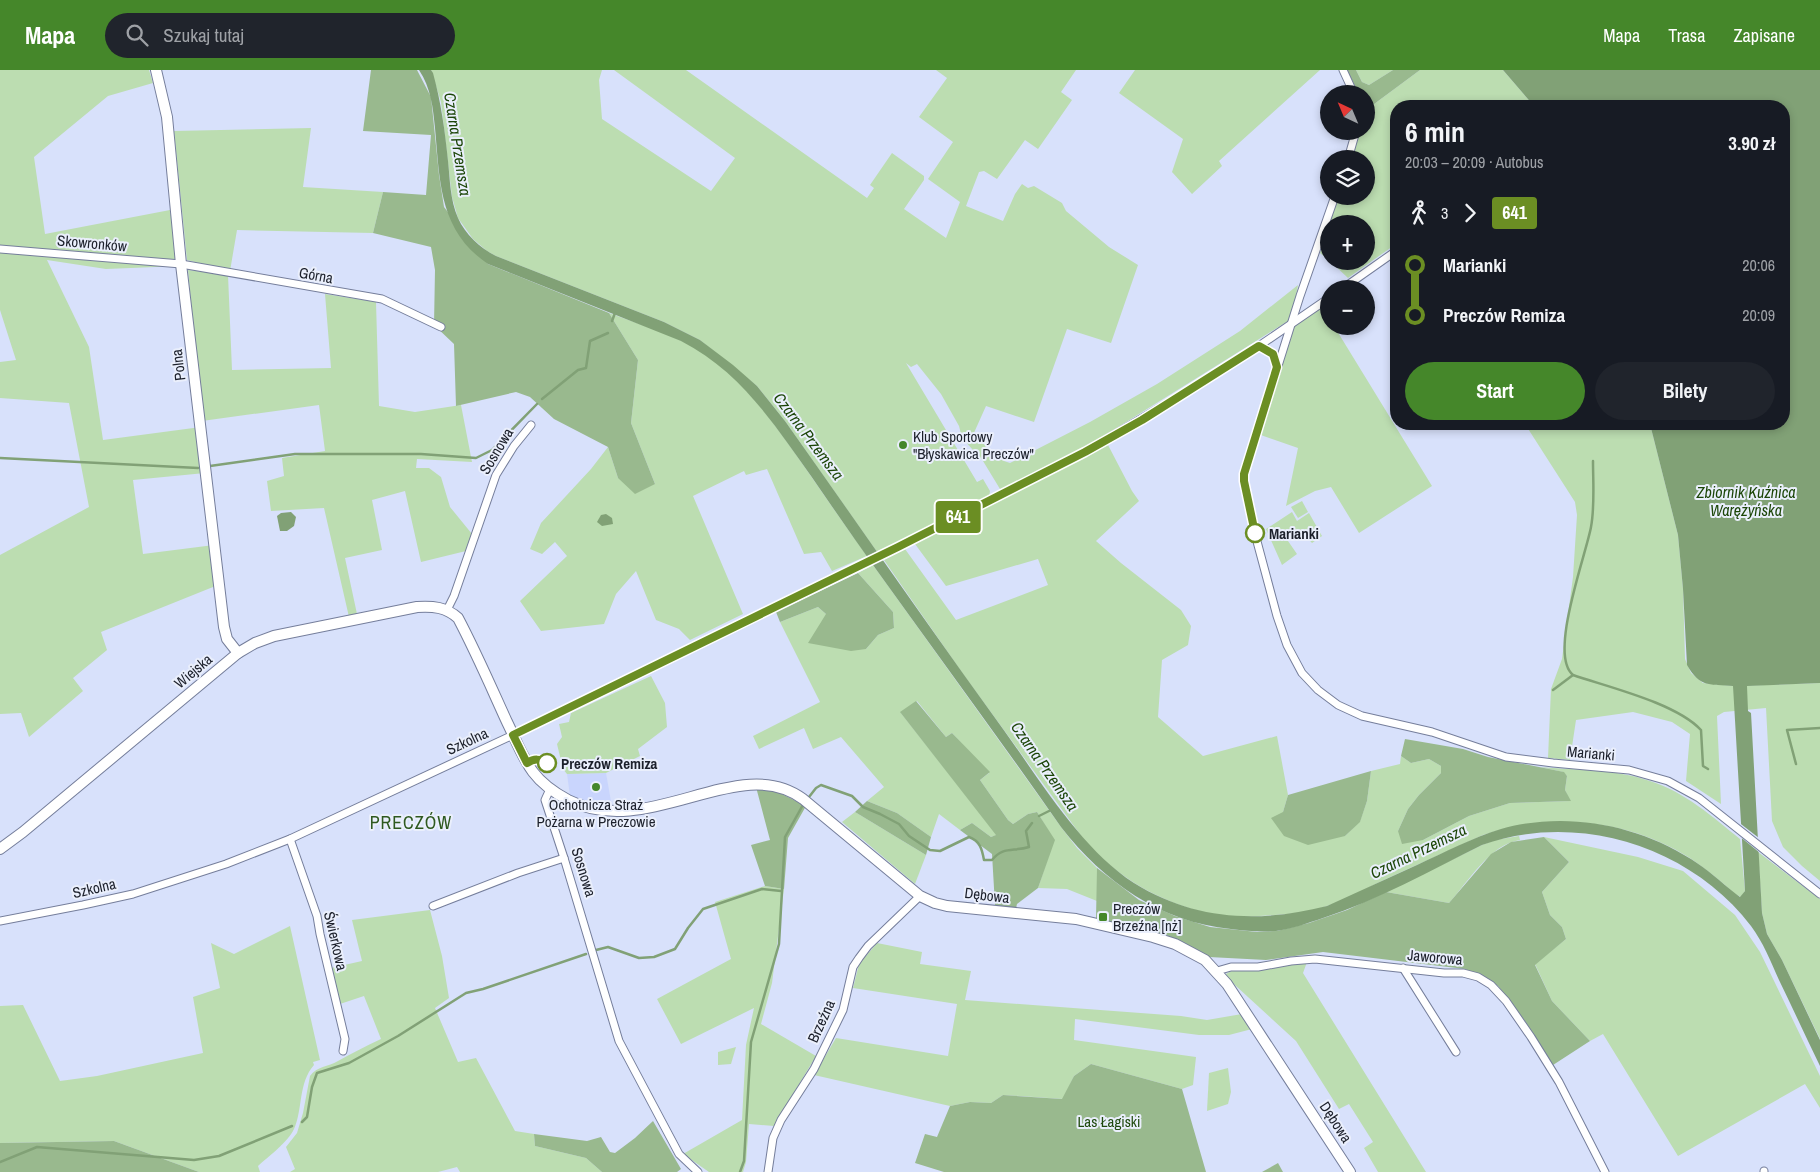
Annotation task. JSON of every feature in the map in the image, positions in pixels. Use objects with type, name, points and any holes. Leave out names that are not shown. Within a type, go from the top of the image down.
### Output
[{"type":"street","name":"Polna","points":[[156,70],[167,117],[181,264],[224,626],[227,639],[238,653]]},
{"type":"street","points":[[1343,70],[1350,85]]},
{"type":"street","name":"Marianki","points":[[1332,205],[1245,467],[1244,481],[1277,616],[1292,656],[1302,673],[1338,705],[1362,716],[1425,730],[1506,757],[1629,770],[1659,778],[1688,792],[1820,894]]},
{"type":"street","name":"Skowronków","points":[[0,249],[181,264]]},
{"type":"street","points":[[1355,280],[1390,255]]},
{"type":"street","name":"Górna","points":[[181,264],[382,299],[441,327]]},
{"type":"street","points":[[1277,367],[1273,354],[1259,346],[1320,304]]},
{"type":"street","name":"Szkolna","points":[[0,921],[133,894],[192,875],[290,839],[513,735],[1000,497],[1110,439],[1259,346]]},
{"type":"street","name":"Sosnowa","points":[[447,610],[454,596],[496,475],[514,446],[531,425]]},
{"type":"street","name":"Wiejska","points":[[0,849],[238,653],[262,640],[417,607],[428,606],[447,610]]},
{"type":"street","points":[[447,610],[458,618],[513,735],[534,773],[550,789]]},
{"type":"street","name":"Dębowa","points":[[550,789],[584,807],[625,812],[646,809],[747,784],[780,786],[803,799],[920,896],[935,903],[947,906],[1076,919],[1166,940],[1182,947],[1205,960],[1227,984],[1350,1172]]},
{"type":"street","name":"Sosnowa","points":[[550,789],[545,800],[620,1041],[679,1154],[698,1172]]},
{"type":"street","name":"Świerkowa","points":[[290,839],[317,916],[346,1039],[343,1051]]},
{"type":"street","points":[[433,906],[518,873],[564,858]]},
{"type":"street","name":"Brzeźna","points":[[768,1172],[773,1138],[781,1120],[814,1069],[843,1010],[858,958],[920,896]]},
{"type":"street","name":"Jaworowa","points":[[1217,971],[1231,967],[1258,967],[1315,958],[1444,973],[1472,974],[1496,989],[1522,1022],[1559,1082],[1605,1172]]},
{"type":"street","points":[[1403,968],[1456,1052]]},
{"type":"shaded area","points":[[0,70],[149,70],[153,83],[108,96],[34,157],[45,234],[170,210],[180,266],[106,269],[47,260],[89,347],[103,440],[201,427],[205,473],[133,480],[143,554],[214,545],[218,585],[101,632],[107,650],[73,678],[83,691],[29,737],[21,713],[0,714],[0,555],[89,507],[69,403],[0,398],[0,362],[16,360],[0,310]]},
{"type":"shaded area","points":[[431,70],[602,70],[599,80],[602,119],[711,191],[735,158],[614,70],[686,70],[867,198],[874,188],[870,185],[892,153],[924,176],[924,180],[904,209],[946,238],[960,202],[928,179],[953,142],[919,117],[947,78],[936,70],[1076,70],[1061,92],[1072,100],[1038,149],[1025,140],[997,179],[984,171],[979,172],[966,206],[1003,221],[1015,194],[1022,184],[1028,188],[1034,186],[1062,203],[1066,211],[1109,247],[1138,265],[1111,343],[1067,329],[1034,422],[986,406],[973,435],[1004,461],[1010,463],[1090,422],[1157,384],[1240,331],[1298,285],[1295,302],[1288,321],[1070,457],[1004,490],[1000,489],[983,461],[962,438],[959,426],[941,394],[917,364],[911,367],[906,363],[977,482],[983,479],[990,491],[989,497],[877,552],[785,421],[757,386],[700,340],[664,322],[496,256],[473,239],[458,218],[452,197],[441,102]]},
{"type":"shaded area","points":[[1135,70],[1320,70],[1219,161],[1222,166],[1192,194],[1172,172],[1183,139],[1119,93]]},
{"type":"shaded area","points":[[1356,70],[1393,70],[1369,85],[1362,82]]},
{"type":"shaded area","points":[[1420,70],[1503,70],[1529,100],[1390,100],[1390,248],[1375,259],[1375,215],[1332,215],[1335,205],[1375,205],[1375,150],[1353,150],[1356,140],[1375,140],[1375,103]]},
{"type":"shaded area","points":[[311,128],[303,187],[383,192],[373,233],[237,230],[230,271],[187,260],[174,131]]},
{"type":"shaded area","points":[[188,270],[228,275],[232,370],[331,368],[325,294],[376,302],[379,406],[415,412],[461,405],[472,462],[417,459],[416,468],[429,468],[441,477],[450,507],[472,534],[466,551],[421,562],[405,491],[372,500],[382,550],[345,558],[357,614],[349,617],[324,508],[271,511],[267,481],[284,476],[282,458],[325,451],[319,405],[202,421]]},
{"type":"shaded area","points":[[1340,270],[1359,270],[1348,278]]},
{"type":"shaded area","points":[[1320,306],[1320,335],[1340,335],[1390,417],[1390,430],[1398,430],[1432,486],[1359,533],[1331,487],[1315,491],[1286,506],[1298,448],[1258,434],[1293,327]]},
{"type":"shaded area","points":[[609,313],[687,343],[730,374],[758,403],[867,556],[832,571],[821,552],[804,554],[767,469],[746,475],[744,471],[693,496],[743,614],[690,640],[679,629],[656,620],[636,571],[616,594],[604,624],[541,631],[520,601],[567,556],[555,542],[542,554],[530,549],[541,523],[591,469],[608,447],[618,478],[655,484],[631,423],[638,360]]},
{"type":"shaded area","points":[[1529,430],[1652,430],[1678,535],[1683,589],[1685,659],[1691,673],[1703,683],[1733,686],[1820,683],[1820,881],[1783,847],[1772,821],[1766,708],[1724,712],[1717,716],[1721,804],[1686,781],[1690,734],[1672,722],[1633,712],[1576,720],[1570,760],[1548,758],[1551,689],[1562,659],[1573,577],[1577,515],[1575,502]]},
{"type":"shaded area","points":[[1108,445],[1139,501],[1096,541],[1181,610],[1191,626],[1188,645],[1162,660],[1158,717],[1203,756],[1277,736],[1288,795],[1283,812],[1345,836],[1360,821],[1367,801],[1371,771],[1400,764],[1401,756],[1411,763],[1429,759],[1441,766],[1441,773],[1408,809],[1398,831],[1423,840],[1469,816],[1510,803],[1570,801],[1565,790],[1567,776],[1563,772],[1540,767],[1596,771],[1637,777],[1663,786],[1687,798],[1740,839],[1745,891],[1741,897],[1690,858],[1666,845],[1616,828],[1590,823],[1563,822],[1536,823],[1483,835],[1342,900],[1321,908],[1295,913],[1235,917],[1202,912],[1163,898],[1127,878],[1111,866],[1082,837],[963,674],[884,560],[905,549],[956,620],[1048,585],[1038,559],[946,586],[915,544]]},
{"type":"shaded area","points":[[1302,501],[1308,512],[1298,518],[1291,507]]},
{"type":"shaded area","points":[[1292,512],[1297,521],[1309,513],[1322,536],[1312,543],[1301,531],[1288,541],[1297,554],[1282,565],[1266,529]]},
{"type":"shaded area","points":[[873,565],[1061,827],[1077,848],[1097,868],[1097,901],[1067,889],[1038,888],[1054,840],[1037,812],[1028,814],[1013,824],[1008,820],[980,780],[989,773],[952,733],[946,737],[917,701],[901,713],[997,835],[991,837],[972,823],[960,830],[939,814],[931,837],[897,813],[867,801],[884,787],[841,737],[813,749],[804,728],[759,749],[753,736],[820,702],[780,622],[818,607],[866,649],[878,635],[894,628],[893,612],[858,573]]},
{"type":"shaded area","points":[[651,676],[665,703],[667,727],[638,749],[640,756],[606,773],[567,774],[563,769],[557,744],[562,737],[559,724],[569,722],[571,713]]},
{"type":"shaded area","points":[[606,773],[612,807],[570,796],[567,774]]},
{"type":"shaded area","points":[[855,812],[926,855],[915,884],[842,822]]},
{"type":"shaded area","points":[[1519,836],[1520,840],[1509,843],[1489,856],[1449,903],[1386,892],[1482,845],[1495,840]]},
{"type":"shaded area","points":[[1544,837],[1638,857],[1683,871],[1735,915],[1760,952],[1820,1076],[1820,1108],[1805,1084],[1678,1156],[1603,1034],[1590,1041],[1552,1001],[1535,964],[1566,939],[1562,927],[1550,915],[1542,892],[1569,862]]},
{"type":"shaded area","points":[[1758,852],[1820,899],[1820,1039],[1782,960],[1767,934],[1762,913]]},
{"type":"shaded area","points":[[765,886],[784,889],[772,983],[761,1024],[816,1056],[774,1126],[749,1124],[746,1162],[743,1172],[709,1172],[683,1154],[742,1120],[746,1045],[754,1008],[681,1044],[657,999],[731,959],[715,902]]},
{"type":"shaded area","points":[[430,910],[442,956],[449,998],[435,1008],[458,1062],[476,1058],[515,1131],[534,1134],[535,1146],[586,1158],[602,1172],[460,1172],[457,1167],[438,1172],[290,1172],[295,1169],[286,1147],[297,1133],[310,1076],[319,1068],[334,1063],[381,1039],[364,996],[340,1004],[331,968],[362,961],[352,920]]},
{"type":"shaded area","points":[[290,926],[320,1060],[313,1062],[314,1065],[305,1080],[294,1129],[283,1144],[258,1166],[260,1172],[199,1172],[114,1141],[0,1143],[0,1006],[23,1005],[60,1081],[97,1076],[203,1053],[193,997],[220,988],[211,943],[234,954]]},
{"type":"shaded area","points":[[877,943],[922,952],[920,964],[971,971],[965,1000],[1181,1016],[1207,1020],[1242,1014],[1252,1029],[1229,1035],[1199,1035],[1075,1019],[1074,1040],[1196,1057],[1193,1085],[1182,1089],[1091,1064],[1074,1076],[1063,1099],[1003,1095],[991,1103],[970,1102],[950,1106],[814,1075],[836,1038],[948,1056],[957,1004],[853,988],[859,964]]},
{"type":"shaded area","points":[[1307,962],[1303,973],[1426,1172],[1378,1172],[1364,1148],[1373,1142],[1349,1104],[1339,1109],[1296,1041],[1224,975],[1233,970]]},
{"type":"shaded area","points":[[736,1047],[731,1064],[718,1065],[718,1052]]},
{"type":"shaded area","points":[[1228,1068],[1231,1092],[1228,1104],[1207,1111],[1209,1073]]},
{"type":"green space","points":[[371,70],[417,70],[431,97],[444,207],[488,264],[609,313],[638,360],[631,423],[655,484],[635,494],[618,478],[608,447],[554,419],[530,397],[516,392],[456,406],[454,344],[434,325],[435,270],[431,247],[373,233],[383,192],[426,195],[431,135],[363,131]]},
{"type":"green space","points":[[1347,70],[1356,70],[1362,82],[1369,85],[1354,85]]},
{"type":"green space","points":[[1393,70],[1420,70],[1375,103],[1375,85],[1369,85]]},
{"type":"green space","points":[[858,573],[893,612],[894,628],[878,635],[866,649],[851,651],[808,643],[826,614],[818,607],[780,622],[776,612]]},
{"type":"green space","points":[[916,701],[946,737],[952,733],[990,772],[980,780],[1008,820],[1013,824],[1028,814],[1037,812],[1055,840],[1038,888],[1017,904],[1016,908],[995,905],[992,854],[960,830],[972,823],[991,837],[996,835],[900,712]]},
{"type":"green space","points":[[1405,739],[1463,749],[1488,757],[1564,772],[1567,776],[1565,790],[1571,801],[1510,803],[1469,816],[1423,840],[1402,844],[1398,831],[1408,809],[1441,773],[1441,766],[1429,759],[1411,763],[1401,756]]},
{"type":"green space","points":[[1371,771],[1367,801],[1360,822],[1345,836],[1308,845],[1284,836],[1271,818],[1283,812],[1288,795]]},
{"type":"green space","points":[[756,787],[772,789],[806,806],[788,838],[784,889],[765,886],[751,845],[770,840]]},
{"type":"green space","points":[[867,801],[897,813],[931,837],[926,855],[855,812]]},
{"type":"green space","points":[[1544,837],[1569,862],[1542,892],[1550,915],[1562,927],[1566,939],[1535,965],[1552,1001],[1590,1041],[1553,1065],[1525,1021],[1498,986],[1465,969],[1323,952],[1266,960],[1209,957],[1169,936],[1096,919],[1097,868],[1139,900],[1175,916],[1210,927],[1257,932],[1277,931],[1309,923],[1347,910],[1386,892],[1449,903],[1491,854],[1511,842]]},
{"type":"green space","name":"Las Łagiski","points":[[1091,1064],[1182,1089],[1206,1172],[944,1172],[915,1163],[925,1134],[937,1137],[950,1106],[970,1102],[991,1103],[1003,1095],[1062,1099],[1074,1076]]},
{"type":"green space","points":[[653,1121],[681,1169],[677,1172],[602,1172],[586,1158],[535,1146],[534,1134],[587,1141],[601,1137],[610,1152],[615,1153]]},
{"type":"green space","points":[[114,1141],[199,1172],[0,1172],[0,1143]]},
{"type":"green space","points":[[1278,1163],[1283,1172],[1262,1172]]},
{"type":"water","name":"Zbiornik Kuźnica Warężyńska","points":[[419,70],[431,70],[433,73],[442,117],[453,204],[461,224],[474,240],[496,256],[664,322],[700,340],[733,365],[757,386],[785,421],[1062,812],[1096,852],[1134,883],[1157,896],[1180,905],[1204,911],[1228,915],[1253,916],[1277,915],[1327,906],[1480,837],[1501,829],[1550,821],[1599,824],[1647,837],[1691,859],[1740,897],[1745,891],[1733,686],[1712,685],[1701,681],[1696,678],[1687,665],[1678,535],[1652,430],[1790,430],[1790,100],[1529,100],[1503,70],[1820,70],[1820,683],[1747,686],[1748,711],[1751,713],[1762,913],[1767,934],[1782,960],[1820,1040],[1820,1066],[1766,952],[1751,926],[1726,898],[1697,875],[1664,856],[1629,843],[1593,835],[1556,832],[1518,835],[1482,845],[1364,903],[1300,926],[1276,931],[1231,929],[1205,925],[1181,918],[1157,908],[1115,882],[1078,847],[1061,827],[783,437],[738,383],[702,353],[681,341],[488,264],[472,251],[451,221],[445,204],[438,167],[432,106],[429,91]]},
{"type":"water","points":[[291,512],[296,517],[294,526],[287,531],[280,531],[277,516],[281,513]]},
{"type":"water","points":[[606,514],[612,518],[613,524],[602,526],[597,522],[601,515]]},
{"type":"pier","points":[[1737,821],[1759,838],[1760,853],[1738,835]]},
{"type":"waterway","points":[[612,321],[615,313]]},
{"type":"waterway","points":[[542,399],[578,370],[586,368],[590,341],[608,333]]},
{"type":"waterway","points":[[210,466],[295,454],[421,454],[476,458],[492,450],[537,404]]},
{"type":"waterway","points":[[0,458],[198,468]]},
{"type":"waterway","points":[[1593,461],[1591,527],[1566,627],[1566,664],[1573,675],[1641,697],[1690,720],[1701,730],[1703,766],[1708,769]]},
{"type":"waterway","points":[[1553,690],[1573,675]]},
{"type":"waterway","points":[[1796,764],[1787,730],[1820,728]]},
{"type":"waterway","points":[[809,797],[821,785],[852,796],[863,807],[899,824],[909,836],[930,850],[940,851],[969,837],[980,846],[984,860],[992,860],[1004,851],[1029,847],[1026,831],[1032,823]]},
{"type":"waterway","points":[[740,1172],[744,1161],[751,1042],[779,944],[785,837],[804,803]]},
{"type":"waterway","points":[[1039,816],[1051,810]]},
{"type":"waterway","points":[[596,950],[608,947],[639,958],[654,957],[675,949],[703,909],[762,889],[781,891]]},
{"type":"waterway","points":[[302,1122],[307,1117],[312,1087],[317,1073],[349,1063],[398,1036],[466,993],[586,954]]},
{"type":"waterway","points":[[0,1162],[37,1147],[194,1160],[219,1156],[292,1126]]},
{"type":"bus line","name":"641","points":[[547,763],[538,759],[527,763],[513,735],[1000,497],[1142,420],[1259,346],[1273,354],[1277,367],[1244,474],[1255,533]]},
{"type":"place","name":"Klub Sportowy \"Błyskawica Preczów\"","points":[[903,445]]},
{"type":"place","name":"Marianki","points":[[1255,533]]},
{"type":"place","name":"Preczów Remiza","points":[[547,763]]},
{"type":"place","name":"Ochotnicza Straż Pożarna w Preczowie","points":[[596,787]]},
{"type":"place","name":"Preczów Brzeźna [nż]","points":[[1103,917]]},
{"type":"district","name":"PRECZÓW","points":[[411,822]]},
{"type":"water label","name":"Czarna Przemsza","points":[[458,144]]},
{"type":"water label","name":"Czarna Przemsza","points":[[809,436]]},
{"type":"water label","name":"Czarna Przemsza","points":[[1045,766]]},
{"type":"water label","name":"Czarna Przemsza","points":[[1418,851]]}]
